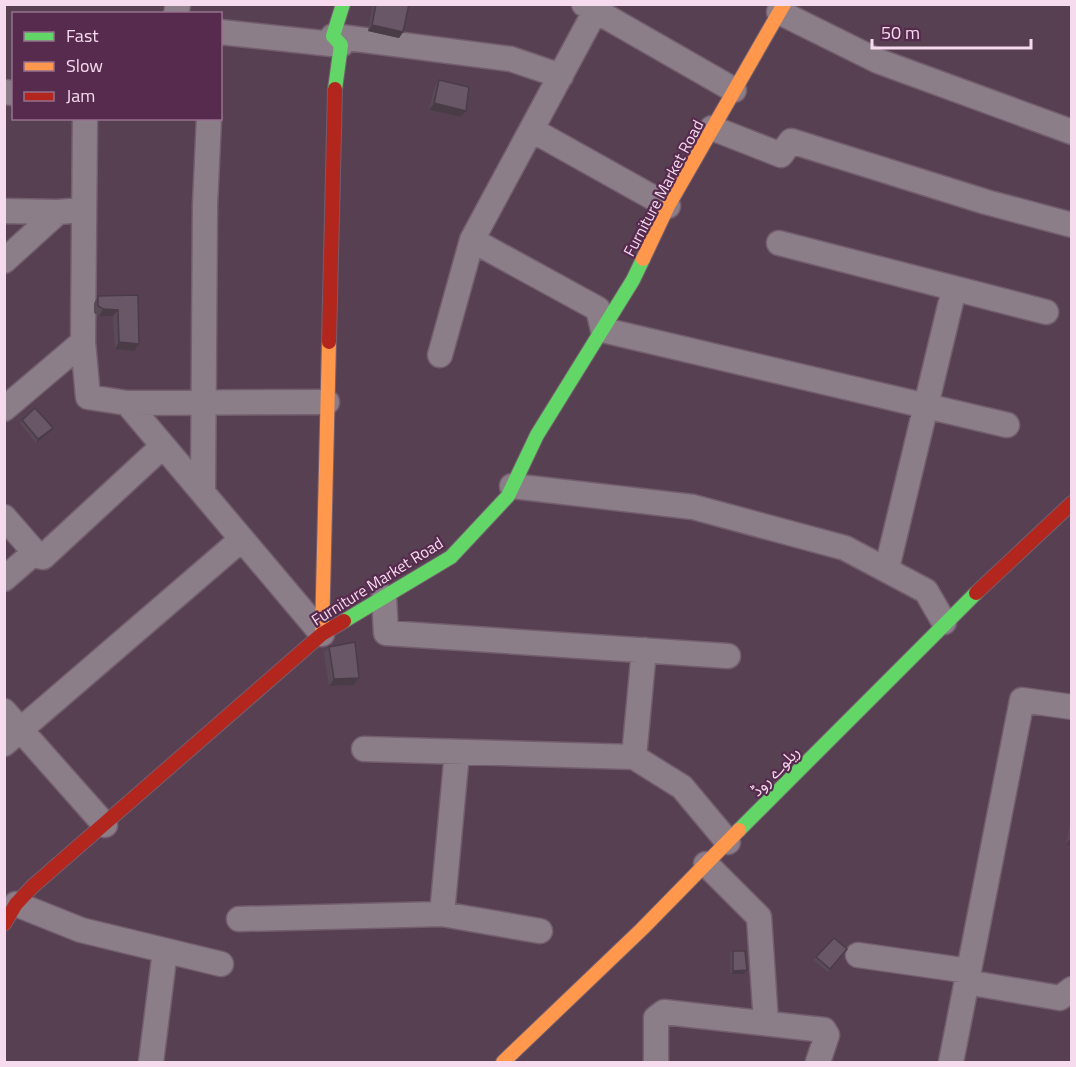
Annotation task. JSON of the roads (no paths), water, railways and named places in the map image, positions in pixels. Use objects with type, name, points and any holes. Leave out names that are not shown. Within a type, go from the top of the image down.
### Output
[{"type":"street","points":[[322,634],[334,93],[337,41],[343,4]]},
{"type":"street","points":[[440,355],[472,240],[561,76],[593,7],[734,90]]},
{"type":"street","points":[[782,8],[878,61],[1071,132]]},
{"type":"street","name":"Furniture Market Road","points":[[10,914],[105,825],[322,634],[451,557],[508,496],[537,435],[633,280],[668,206],[782,8]]},
{"type":"street","points":[[222,32],[337,41],[511,59],[561,76]]},
{"type":"street","points":[[85,120],[83,342],[88,397],[126,403],[327,402]]},
{"type":"street","points":[[203,493],[202,401],[209,120]]},
{"type":"street","points":[[712,128],[781,155],[791,141],[986,202],[1071,225]]},
{"type":"street","points":[[532,130],[668,206]]},
{"type":"street","points":[[4,211],[84,210]]},
{"type":"street","points":[[4,261],[58,212]]},
{"type":"street","points":[[472,240],[598,309],[603,330],[1008,425]]},
{"type":"street","points":[[779,243],[1046,312]]},
{"type":"street","points":[[887,568],[924,404],[954,289]]},
{"type":"street","points":[[4,409],[83,342]]},
{"type":"street","points":[[126,403],[322,634]]},
{"type":"street","points":[[4,517],[35,552],[43,557],[163,446]]},
{"type":"street","points":[[512,486],[693,507],[845,548],[887,568],[926,591],[944,622]]},
{"type":"street","name":"ریلوے روڈ","points":[[503,1062],[706,864],[944,622],[1071,503]]},
{"type":"street","points":[[13,737],[242,539]]},
{"type":"street","points":[[4,579],[35,552]]},
{"type":"street","points":[[384,597],[386,633],[728,656]]},
{"type":"street","points":[[634,757],[644,650]]},
{"type":"street","points":[[951,1062],[1022,700],[1071,707]]},
{"type":"street","points":[[4,711],[13,737],[105,825]]},
{"type":"street","points":[[364,749],[634,757],[682,787],[728,842]]},
{"type":"street","points":[[442,914],[457,752]]},
{"type":"street","points":[[706,864],[759,917],[766,1023]]},
{"type":"street","points":[[10,914],[221,964]]},
{"type":"street","points":[[239,919],[442,914],[540,930]]},
{"type":"street","points":[[151,1062],[165,951]]},
{"type":"street","points":[[858,955],[968,976],[1060,998],[1071,989]]},
{"type":"street","points":[[656,1062],[656,1018],[664,1012],[827,1032],[818,1062]]}]
